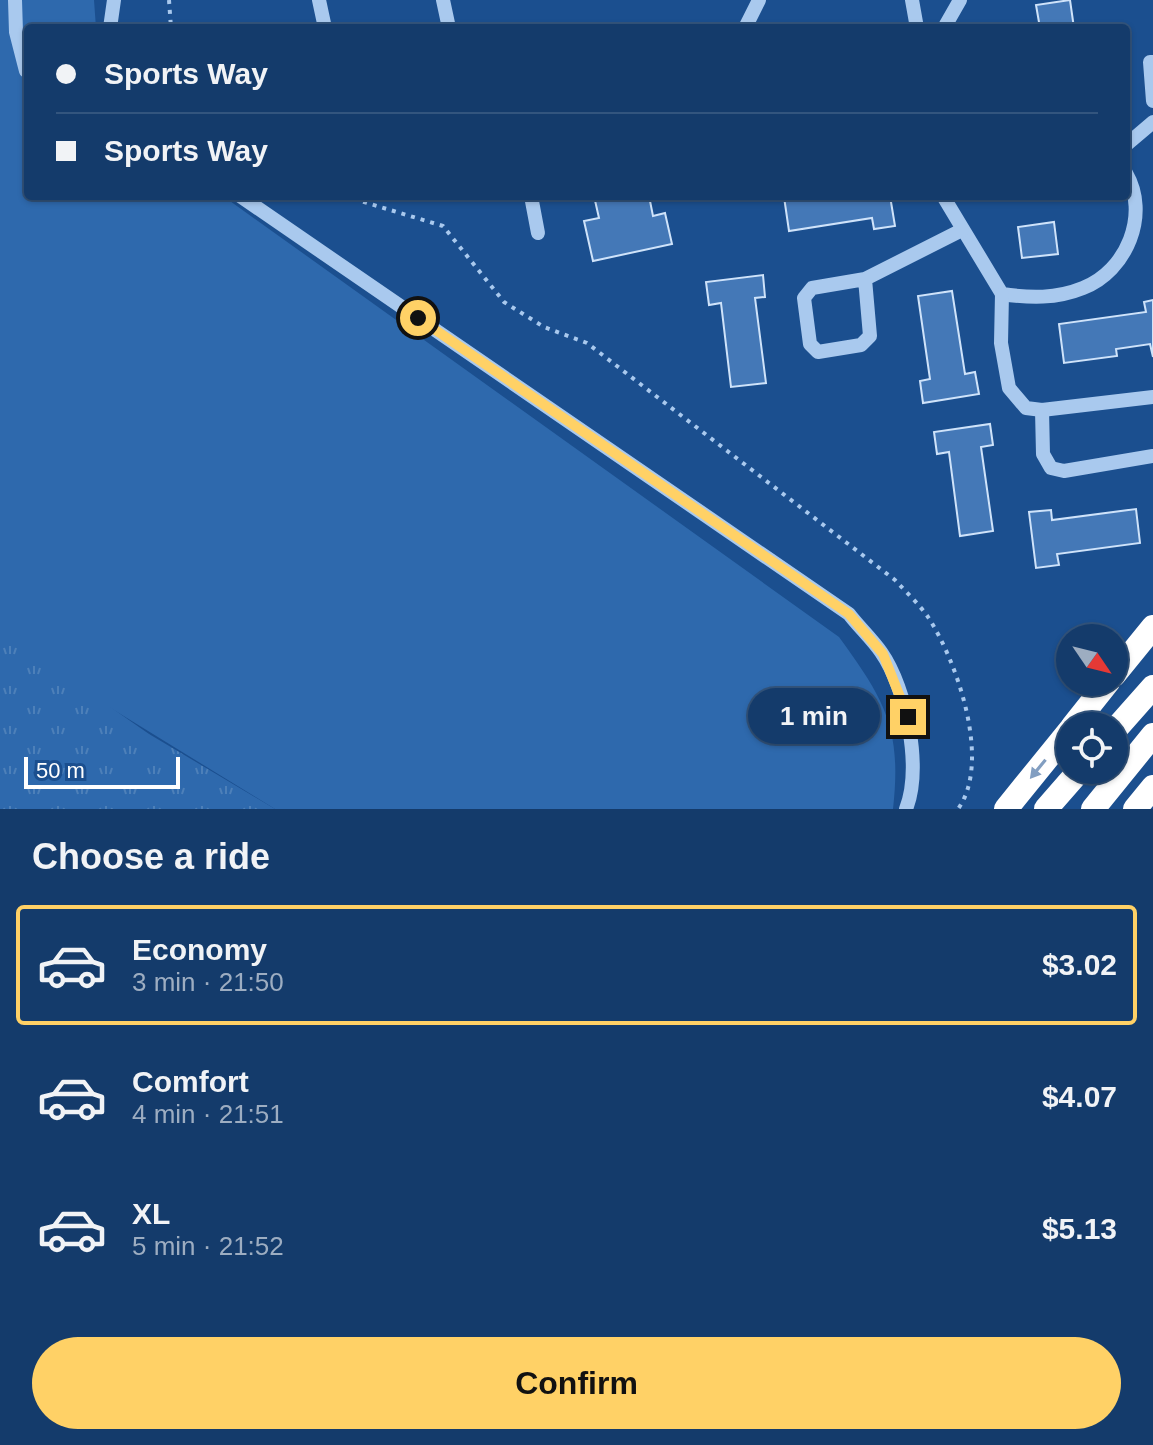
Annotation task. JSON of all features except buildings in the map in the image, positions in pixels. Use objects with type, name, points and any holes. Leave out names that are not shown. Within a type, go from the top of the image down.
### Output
[{"type":"highway","points":[[1128,658],[1153,627]]},
{"type":"highway","points":[[1128,715],[1153,687]]},
{"type":"highway","points":[[1085,712],[1097,696]]},
{"type":"highway","points":[[1093,809],[1153,735]]},
{"type":"highway","points":[[1006,809],[1056,748]]},
{"type":"highway","points":[[1046,809],[1068,784]]},
{"type":"highway","points":[[1135,809],[1153,787]]},
{"type":"street","points":[[15,0],[16,32],[24,63]]},
{"type":"street","points":[[111,24],[114,0]]},
{"type":"street","points":[[319,0],[324,24]]},
{"type":"street","points":[[443,0],[448,24]]},
{"type":"street","points":[[747,24],[759,0]]},
{"type":"street","points":[[912,0],[916,24]]},
{"type":"street","points":[[946,24],[960,0]]},
{"type":"street","points":[[1153,62],[1150,62],[1153,101]]},
{"type":"street","points":[[1130,142],[1153,122]]},
{"type":"street","points":[[1002,294],[1046,298],[1067,293],[1087,287],[1116,263],[1134,229],[1137,204],[1130,184]]},
{"type":"street","points":[[246,200],[849,614],[883,654],[908,717],[913,790],[906,809]]},
{"type":"street","points":[[532,200],[538,233]]},
{"type":"street","points":[[945,200],[1002,294],[1001,343],[1009,388],[1026,408],[1042,410],[1153,397]]},
{"type":"street","points":[[865,279],[870,336],[861,345],[818,352],[810,344],[804,298],[812,288],[865,279],[962,230]]},
{"type":"street","points":[[1042,410],[1043,454],[1051,468],[1064,471],[1153,456]]},
{"type":"path","points":[[169,0],[171,24]]},
{"type":"path","points":[[357,200],[443,226],[504,302],[544,327],[587,343],[895,580],[928,616],[956,673],[970,731],[972,776],[958,809]]},
{"type":"green space","points":[[0,0],[94,0],[96,24],[24,24],[24,200],[229,200],[839,637],[868,679],[887,717],[895,757],[893,809],[275,809],[0,640]]},
{"type":"green space","points":[[4,633],[149,734],[275,809],[0,809],[0,640]]},
{"type":"route","points":[[418,318],[849,614],[883,654],[908,717]]}]
